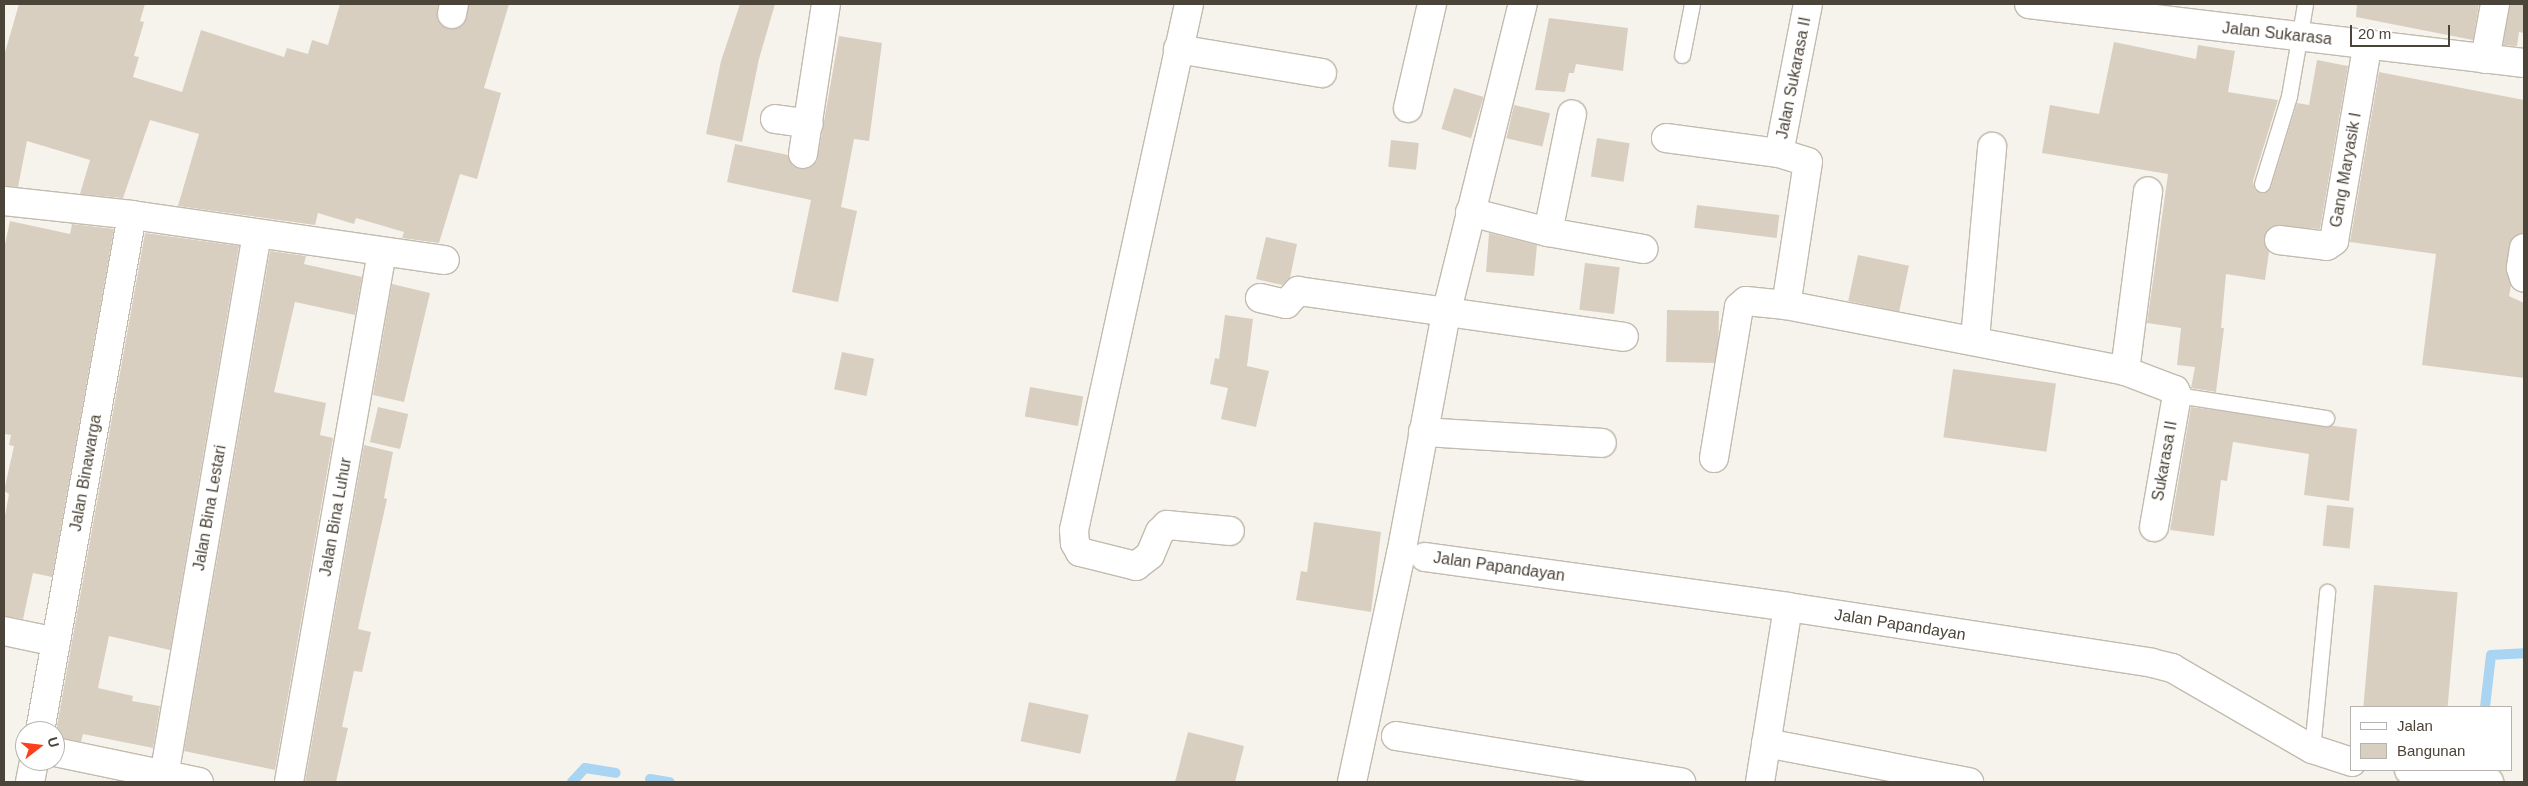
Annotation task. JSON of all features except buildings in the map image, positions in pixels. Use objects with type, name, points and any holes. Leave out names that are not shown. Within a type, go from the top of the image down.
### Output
[{"type":"street","points":[[803,154],[826,4]]},
{"type":"street","points":[[1189,4],[1074,530],[1075,543],[1080,552],[1136,566],[1150,555],[1160,532],[1167,525],[1230,532]]},
{"type":"street","points":[[1408,108],[1432,4]]},
{"type":"street","points":[[1352,782],[1401,554],[1446,314],[1523,4]]},
{"type":"street","name":"Jalan Sukarasa II","points":[[1779,153],[1808,4]]},
{"type":"street","name":"Jalan Sukarasa","points":[[2029,4],[2069,6],[2298,37],[2368,43],[2524,63]]},
{"type":"street","points":[[2485,59],[2495,4]]},
{"type":"street","name":"Gang Maryasik I","points":[[2279,240],[2327,246],[2334,240],[2368,43]]},
{"type":"street","points":[[1178,49],[1322,73]]},
{"type":"street","points":[[1548,232],[1572,114]]},
{"type":"street","points":[[776,119],[809,124]]},
{"type":"street","points":[[1666,138],[1779,153],[1806,159],[1809,166],[1786,305]]},
{"type":"street","points":[[1975,340],[1992,147]]},
{"type":"street","points":[[2125,371],[2148,191]]},
{"type":"street","points":[[4,201],[132,215],[445,260]]},
{"type":"street","points":[[1470,212],[1548,232],[1643,249]]},
{"type":"street","name":"Jalan Binawarga","points":[[42,721],[132,215]]},
{"type":"street","name":"Jalan Bina Lestari","points":[[163,779],[257,234]]},
{"type":"street","points":[[2524,248],[2521,268],[2524,278]]},
{"type":"street","name":"Jalan Bina Luhur","points":[[289,782],[382,252]]},
{"type":"street","points":[[1260,298],[1286,304],[1298,291],[1446,314],[1624,337]]},
{"type":"street","points":[[1714,458],[1739,307],[1746,302],[1786,305],[1975,340],[2125,371],[2175,390],[2177,395]]},
{"type":"street","name":"Sukarasa II","points":[[2154,527],[2177,395]]},
{"type":"street","points":[[1424,432],[1602,443]]},
{"type":"street","name":"Jalan Papandayan","points":[[1425,557],[1788,607],[2152,663],[2172,668],[2312,749],[2350,761]]},
{"type":"street","points":[[1760,782],[1788,607]]},
{"type":"street","points":[[4,632],[56,642]]},
{"type":"street","points":[[1396,736],[1681,782]]},
{"type":"street","points":[[1766,743],[1969,782]]},
{"type":"street","points":[[65,754],[163,779],[199,782]]},
{"type":"street","points":[[2416,771],[2488,782]]},
{"type":"lane","points":[[1682,54],[1692,4]]},
{"type":"lane","points":[[2262,184],[2289,96],[2298,37],[2306,4]]},
{"type":"lane","points":[[2177,395],[2326,418]]},
{"type":"lane","points":[[2312,749],[2327,592]]},
{"type":"waterway","points":[[2485,706],[2491,655],[2524,653]]},
{"type":"waterway","points":[[572,782],[585,768],[616,773]]},
{"type":"waterway","points":[[650,779],[670,782]]}]
